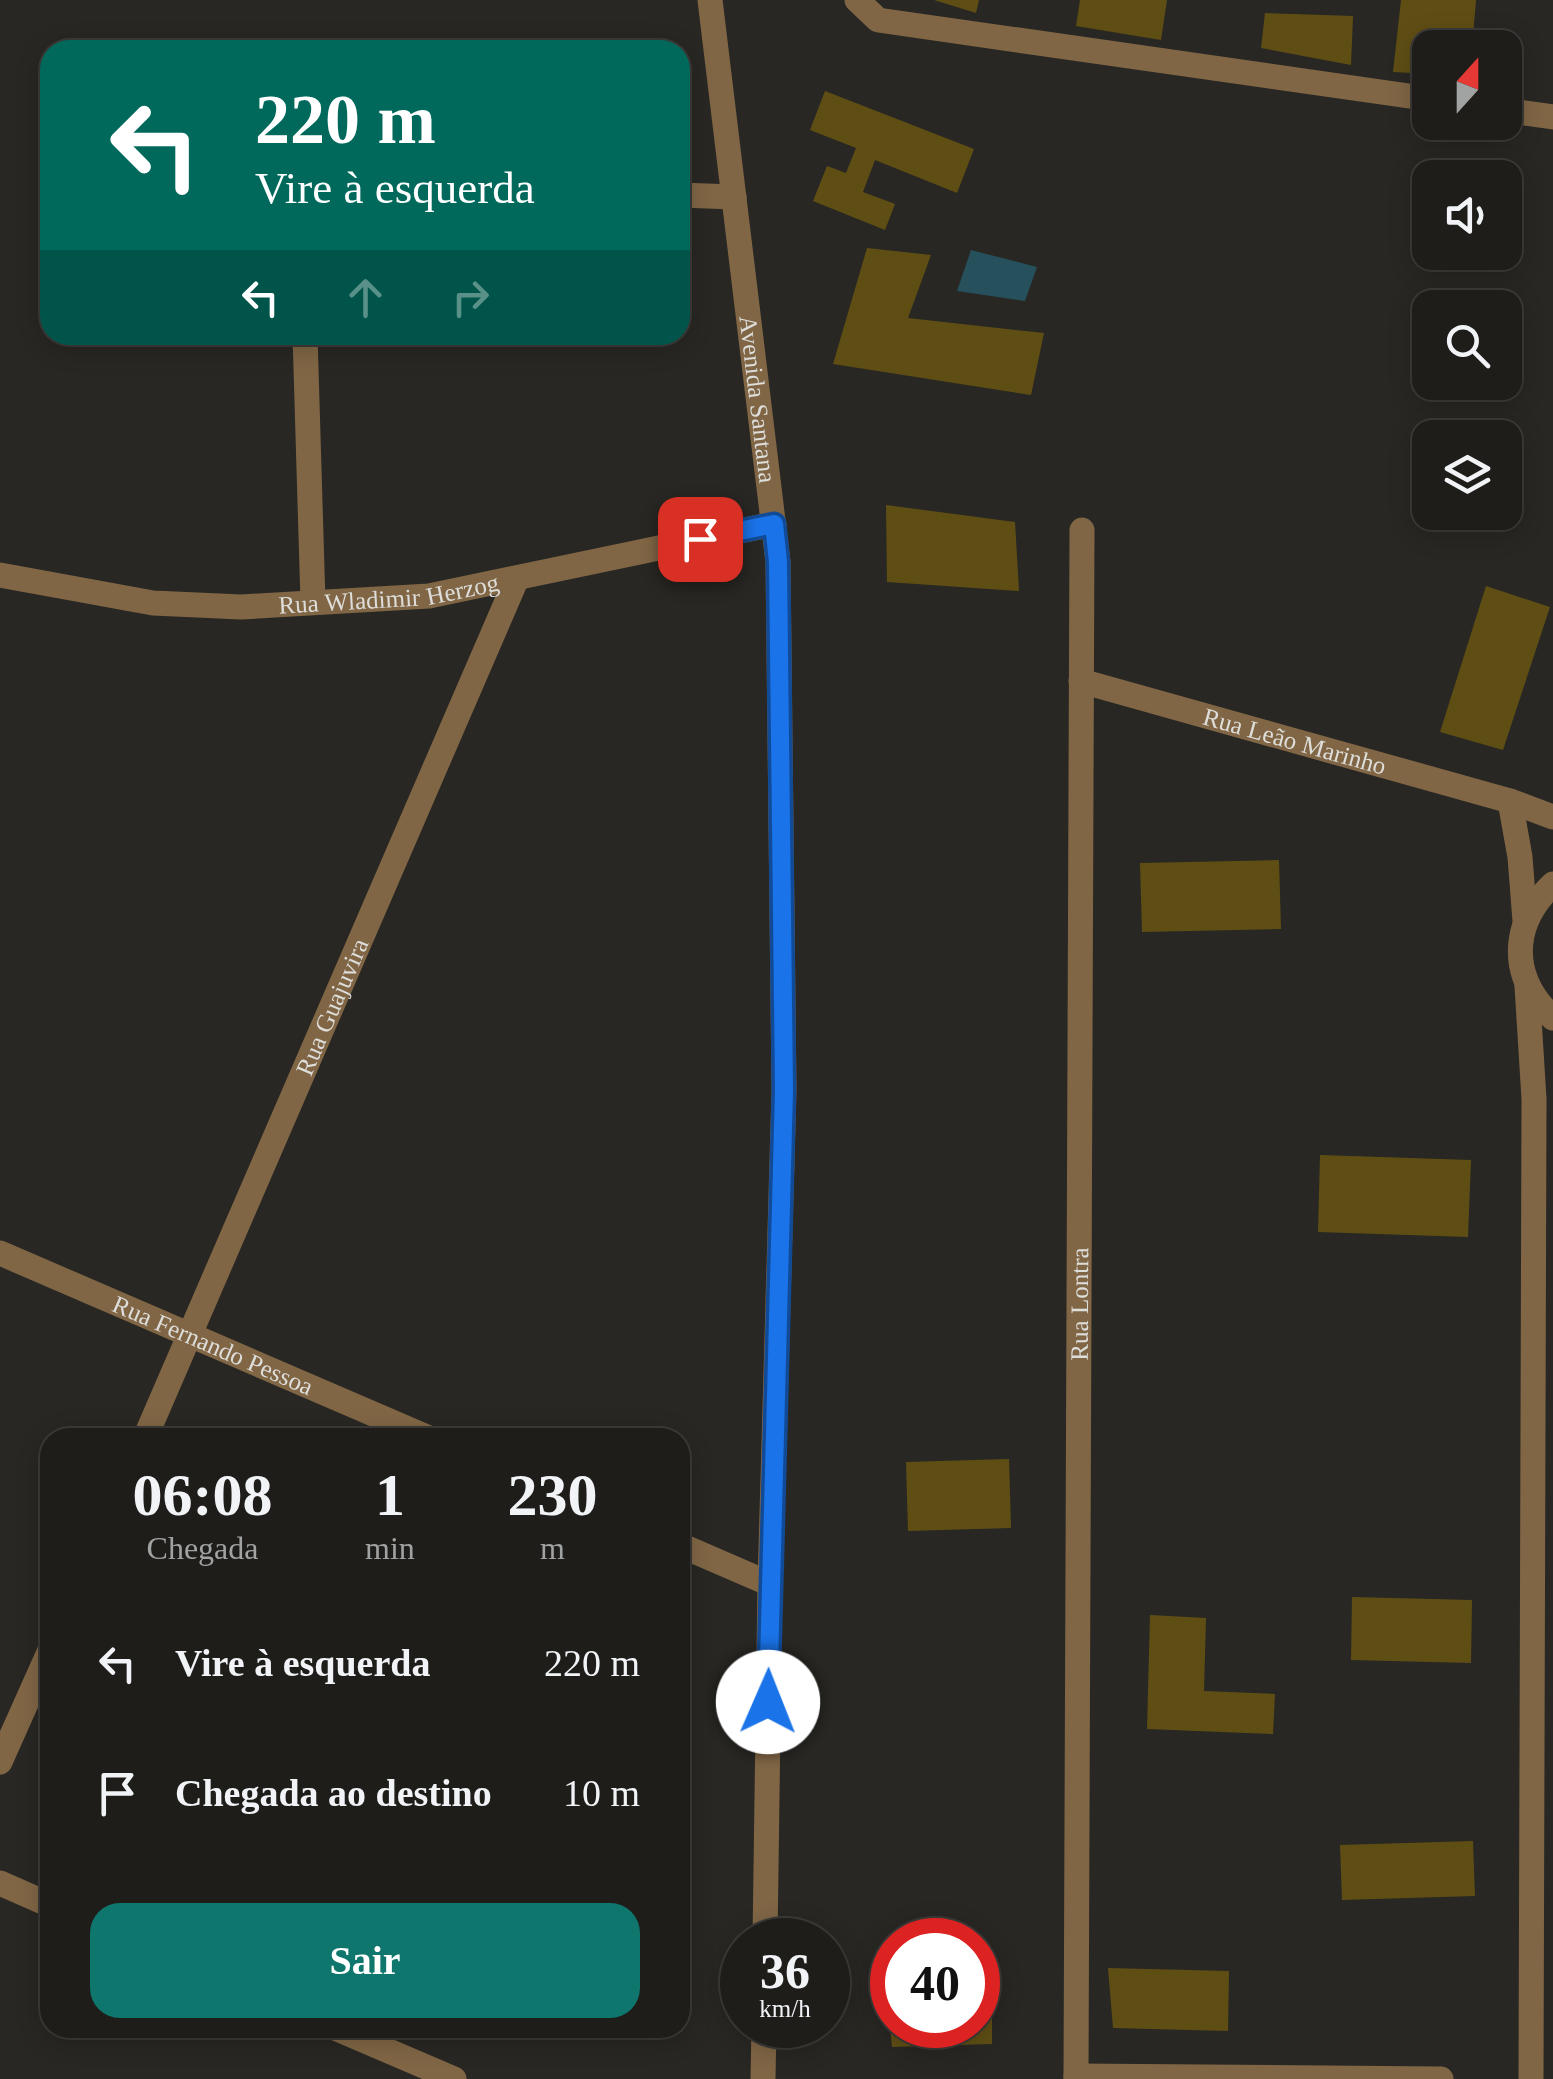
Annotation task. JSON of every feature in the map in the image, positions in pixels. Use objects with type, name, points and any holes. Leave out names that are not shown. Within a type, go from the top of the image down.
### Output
[{"type":"street","name":"Avenida Santana","points":[[710,0],[778,562],[784,1090],[765,1918]]},
{"type":"street","points":[[857,0],[878,20],[1412,96]]},
{"type":"street","points":[[1522,112],[1553,117]]},
{"type":"street","points":[[690,195],[734,198]]},
{"type":"street","points":[[305,345],[313,602]]},
{"type":"street","name":"Rua Wladimir Herzog","points":[[0,575],[153,603],[241,607],[429,596],[774,524]]},
{"type":"street","name":"Rua Lontra","points":[[1076,2078],[1082,530]]},
{"type":"street","name":"Rua Guajuvira","points":[[149,1428],[517,578]]},
{"type":"street","name":"Rua Leão Marinho","points":[[1081,681],[1510,800]]},
{"type":"street","points":[[1510,800],[1553,817]]},
{"type":"street","points":[[1510,800],[1526,921]]},
{"type":"street","points":[[1532,2079],[1534,1099],[1527,986],[1520,953],[1526,921],[1536,901],[1553,884]]},
{"type":"street","points":[[1527,986],[1553,1018]]},
{"type":"street","points":[[1534,1099],[1553,1077]]},
{"type":"street","name":"Rua Fernando Pessoa","points":[[0,1253],[406,1428]]},
{"type":"street","points":[[690,1549],[770,1584]]},
{"type":"street","points":[[0,1762],[40,1672]]},
{"type":"street","points":[[0,1884],[40,1901]]},
{"type":"street","points":[[358,2038],[454,2079]]},
{"type":"street","points":[[763,2079],[764,2048]]},
{"type":"street","points":[[1076,2078],[1442,2079]]},
{"type":"water","points":[[971,250],[1037,267],[1025,301],[957,291]]},
{"type":"building","points":[[934,0],[979,0],[976,13]]},
{"type":"building","points":[[1080,0],[1167,0],[1161,40],[1076,26]]},
{"type":"building","points":[[1401,0],[1476,0],[1474,30],[1412,30],[1412,73],[1393,72]]},
{"type":"building","points":[[1265,13],[1353,16],[1351,65],[1261,48]]},
{"type":"building","points":[[825,91],[974,149],[957,193],[875,160],[863,192],[895,204],[885,230],[813,201],[827,166],[846,173],[856,148],[810,130]]},
{"type":"building","points":[[867,248],[931,255],[908,318],[1044,333],[1031,395],[833,364]]},
{"type":"building","points":[[886,505],[1015,522],[1019,591],[887,582]]},
{"type":"building","points":[[1486,586],[1550,607],[1503,750],[1440,732]]},
{"type":"building","points":[[1279,860],[1281,929],[1142,932],[1140,863]]},
{"type":"building","points":[[1320,1155],[1471,1160],[1468,1237],[1318,1232]]},
{"type":"building","points":[[1009,1459],[1011,1528],[908,1531],[906,1462]]},
{"type":"building","points":[[1352,1597],[1472,1600],[1471,1663],[1351,1660]]},
{"type":"building","points":[[1150,1615],[1206,1618],[1204,1691],[1275,1694],[1273,1734],[1147,1729]]},
{"type":"building","points":[[1473,1841],[1475,1896],[1342,1900],[1340,1845]]},
{"type":"building","points":[[1108,1968],[1229,1971],[1228,2031],[1113,2028]]},
{"type":"route","points":[[700,539],[774,524],[778,562],[784,1090],[768,1702]]}]
